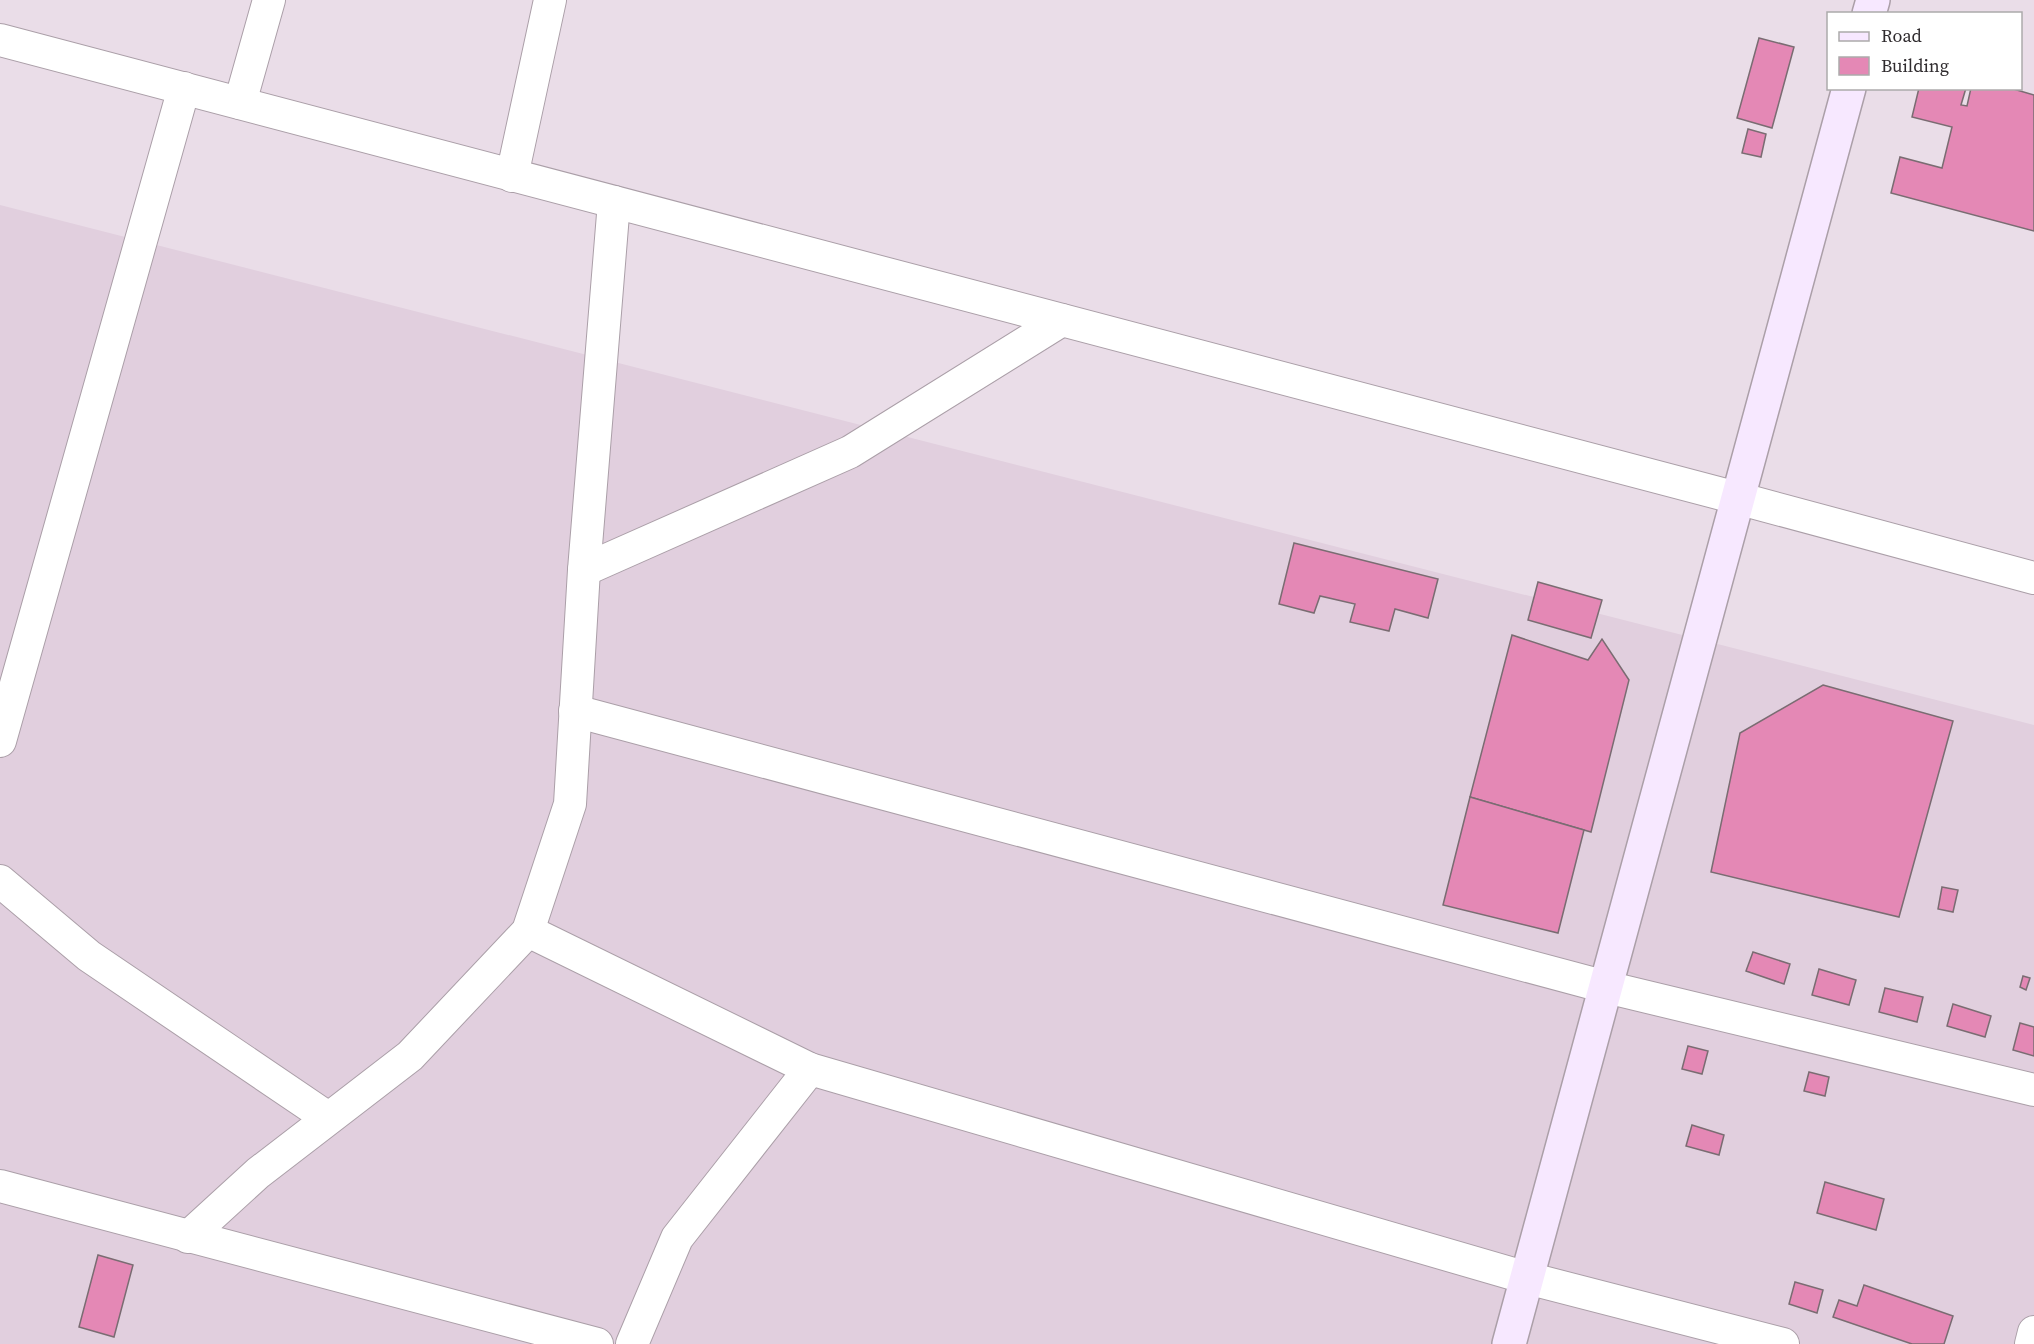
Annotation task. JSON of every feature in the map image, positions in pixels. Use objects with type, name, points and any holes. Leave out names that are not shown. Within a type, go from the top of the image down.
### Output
[{"type":"main road","points":[[1509,1344],[1848,90]]},
{"type":"street","points":[[240,103],[269,0]]},
{"type":"street","points":[[513,176],[550,0]]},
{"type":"street","points":[[0,40],[2034,578]]},
{"type":"street","points":[[0,741],[184,88]]},
{"type":"street","points":[[188,1237],[258,1173],[410,1056],[528,931],[570,804],[584,570],[614,202]]},
{"type":"street","points":[[584,570],[850,452],[1062,320]]},
{"type":"street","points":[[575,711],[1606,987],[2034,1090]]},
{"type":"street","points":[[0,881],[89,956],[328,1118]]},
{"type":"street","points":[[528,931],[810,1069],[1527,1278],[1783,1344]]},
{"type":"street","points":[[632,1344],[677,1238],[810,1069]]},
{"type":"street","points":[[0,1186],[597,1344]]},
{"type":"street","points":[[2031,1344],[2034,1332]]},
{"type":"shaded area","points":[[0,205],[2034,725],[2034,1344],[0,1344]]},
{"type":"building","points":[[1759,38],[1794,47],[1772,128],[1737,118]]},
{"type":"building","points":[[1919,90],[1965,90],[1961,105],[1967,106],[1971,90],[2017,90],[2034,95],[2034,231],[1891,193],[1900,157],[1942,168],[1952,127],[1912,117]]},
{"type":"building","points":[[1748,129],[1766,134],[1761,157],[1742,153]]},
{"type":"building","points":[[1294,543],[1438,579],[1428,618],[1395,609],[1389,631],[1350,622],[1355,604],[1320,596],[1314,613],[1279,604]]},
{"type":"building","points":[[1538,582],[1602,600],[1591,638],[1528,620]]},
{"type":"building","points":[[1512,635],[1588,660],[1602,639],[1629,680],[1591,832],[1470,797]]},
{"type":"building","points":[[1823,685],[1953,721],[1899,917],[1711,872],[1740,733]]},
{"type":"building","points":[[1470,797],[1584,830],[1558,933],[1443,905]]},
{"type":"building","points":[[1942,887],[1958,890],[1953,912],[1938,909]]},
{"type":"building","points":[[1753,952],[1790,964],[1784,984],[1746,971]]},
{"type":"building","points":[[1819,969],[1856,980],[1849,1005],[1812,995]]},
{"type":"building","points":[[2023,976],[2030,978],[2026,990],[2020,987]]},
{"type":"building","points":[[1885,988],[1923,997],[1917,1022],[1879,1012]]},
{"type":"building","points":[[1953,1004],[1991,1016],[1985,1037],[1947,1026]]},
{"type":"building","points":[[2020,1023],[2034,1027],[2034,1056],[2013,1050]]},
{"type":"building","points":[[1688,1046],[1708,1051],[1702,1074],[1682,1069]]},
{"type":"building","points":[[1809,1072],[1829,1077],[1825,1096],[1804,1091]]},
{"type":"building","points":[[1692,1125],[1724,1135],[1719,1155],[1686,1146]]},
{"type":"building","points":[[1825,1182],[1884,1199],[1876,1230],[1817,1213]]},
{"type":"building","points":[[98,1255],[133,1265],[114,1337],[79,1327]]},
{"type":"building","points":[[1795,1282],[1823,1290],[1817,1313],[1789,1304]]},
{"type":"building","points":[[1864,1285],[1953,1316],[1944,1344],[1912,1344],[1833,1317],[1839,1300],[1857,1306]]}]
